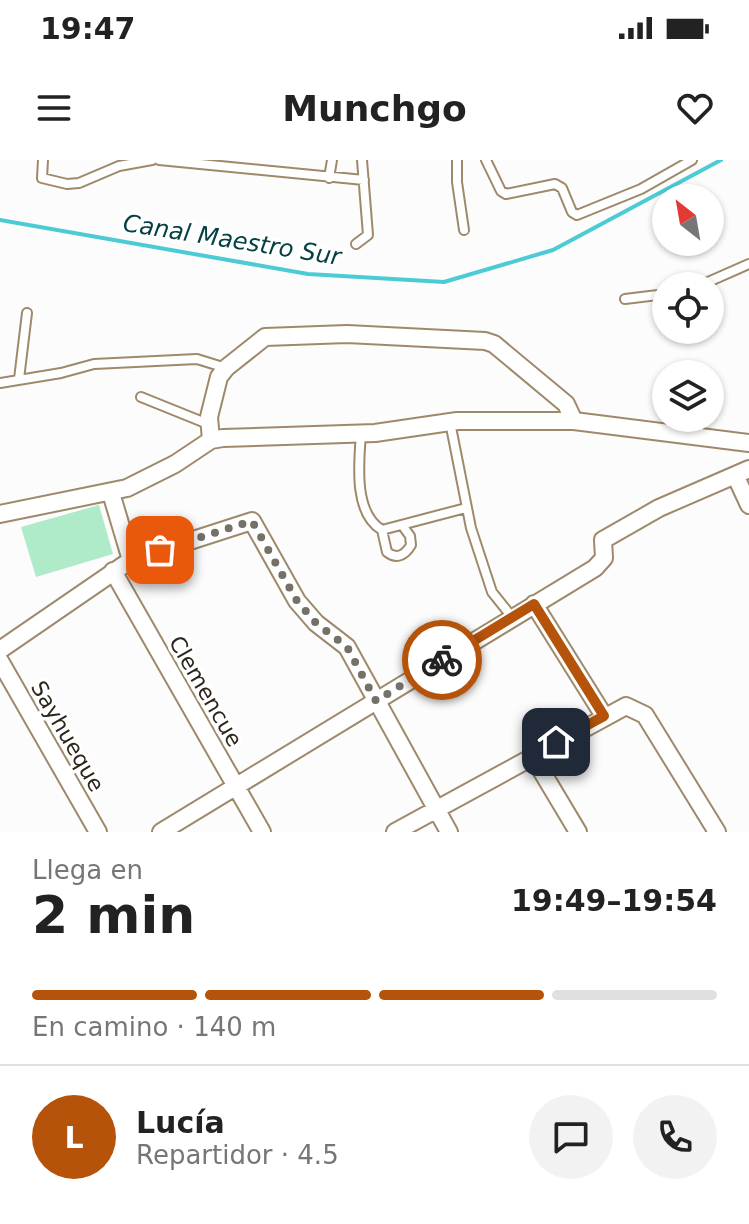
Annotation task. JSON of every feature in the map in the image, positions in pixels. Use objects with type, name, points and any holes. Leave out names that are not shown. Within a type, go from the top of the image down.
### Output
[{"type":"street","points":[[210,432],[219,377],[259,341],[271,336],[347,334],[485,341],[494,344],[566,404],[574,421]]},
{"type":"street","points":[[0,514],[88,494],[111,493],[140,483],[210,432],[361,433],[450,421],[574,421],[749,443]]},
{"type":"street","points":[[161,832],[595,568],[604,558],[603,540],[611,533],[702,488],[743,473],[749,505]]},
{"type":"street","points":[[111,493],[131,560]]},
{"type":"street","points":[[0,650],[131,560],[246,522],[256,525],[290,590],[307,614],[347,647],[449,832]]},
{"type":"street","name":"Clemencue","points":[[113,571],[262,832]]},
{"type":"street","points":[[534,604],[604,716]]},
{"type":"street","name":"Sayhueque","points":[[0,661],[98,832]]},
{"type":"street","points":[[395,832],[626,706],[645,715],[717,832]]},
{"type":"street","points":[[532,755],[578,832]]},
{"type":"lane","points":[[43,160],[42,178],[67,184],[79,183],[119,166],[152,160]]},
{"type":"lane","points":[[159,160],[364,180]]},
{"type":"lane","points":[[329,178],[332,160]]},
{"type":"lane","points":[[356,244],[368,235],[362,160]]},
{"type":"lane","points":[[457,160],[464,230]]},
{"type":"lane","points":[[486,160],[501,191],[506,194],[555,184],[562,188],[572,212],[577,215],[641,189],[692,160]]},
{"type":"lane","points":[[724,275],[749,264]]},
{"type":"lane","points":[[625,299],[652,296]]},
{"type":"lane","points":[[19,379],[27,313]]},
{"type":"lane","points":[[0,383],[94,364],[197,359],[226,368]]},
{"type":"lane","points":[[141,397],[210,432]]},
{"type":"lane","points":[[450,421],[466,508],[492,592],[512,617]]},
{"type":"lane","points":[[361,433],[358,475],[366,510],[375,526],[382,530],[466,508]]},
{"type":"lane","points":[[382,530],[387,552],[395,557],[402,555],[411,545],[410,536],[402,525]]},
{"type":"green space","points":[[99,505],[113,554],[36,577],[21,527]]},
{"type":"waterway","name":"Canal Maestro Sur","points":[[0,220],[308,274],[444,282],[553,250],[721,160]]},
{"type":"way so far","points":[[160,550],[252,521],[297,601],[316,623],[347,647],[376,701],[442,660]]},
{"type":"route","points":[[442,660],[534,604],[604,716],[556,742]]}]
